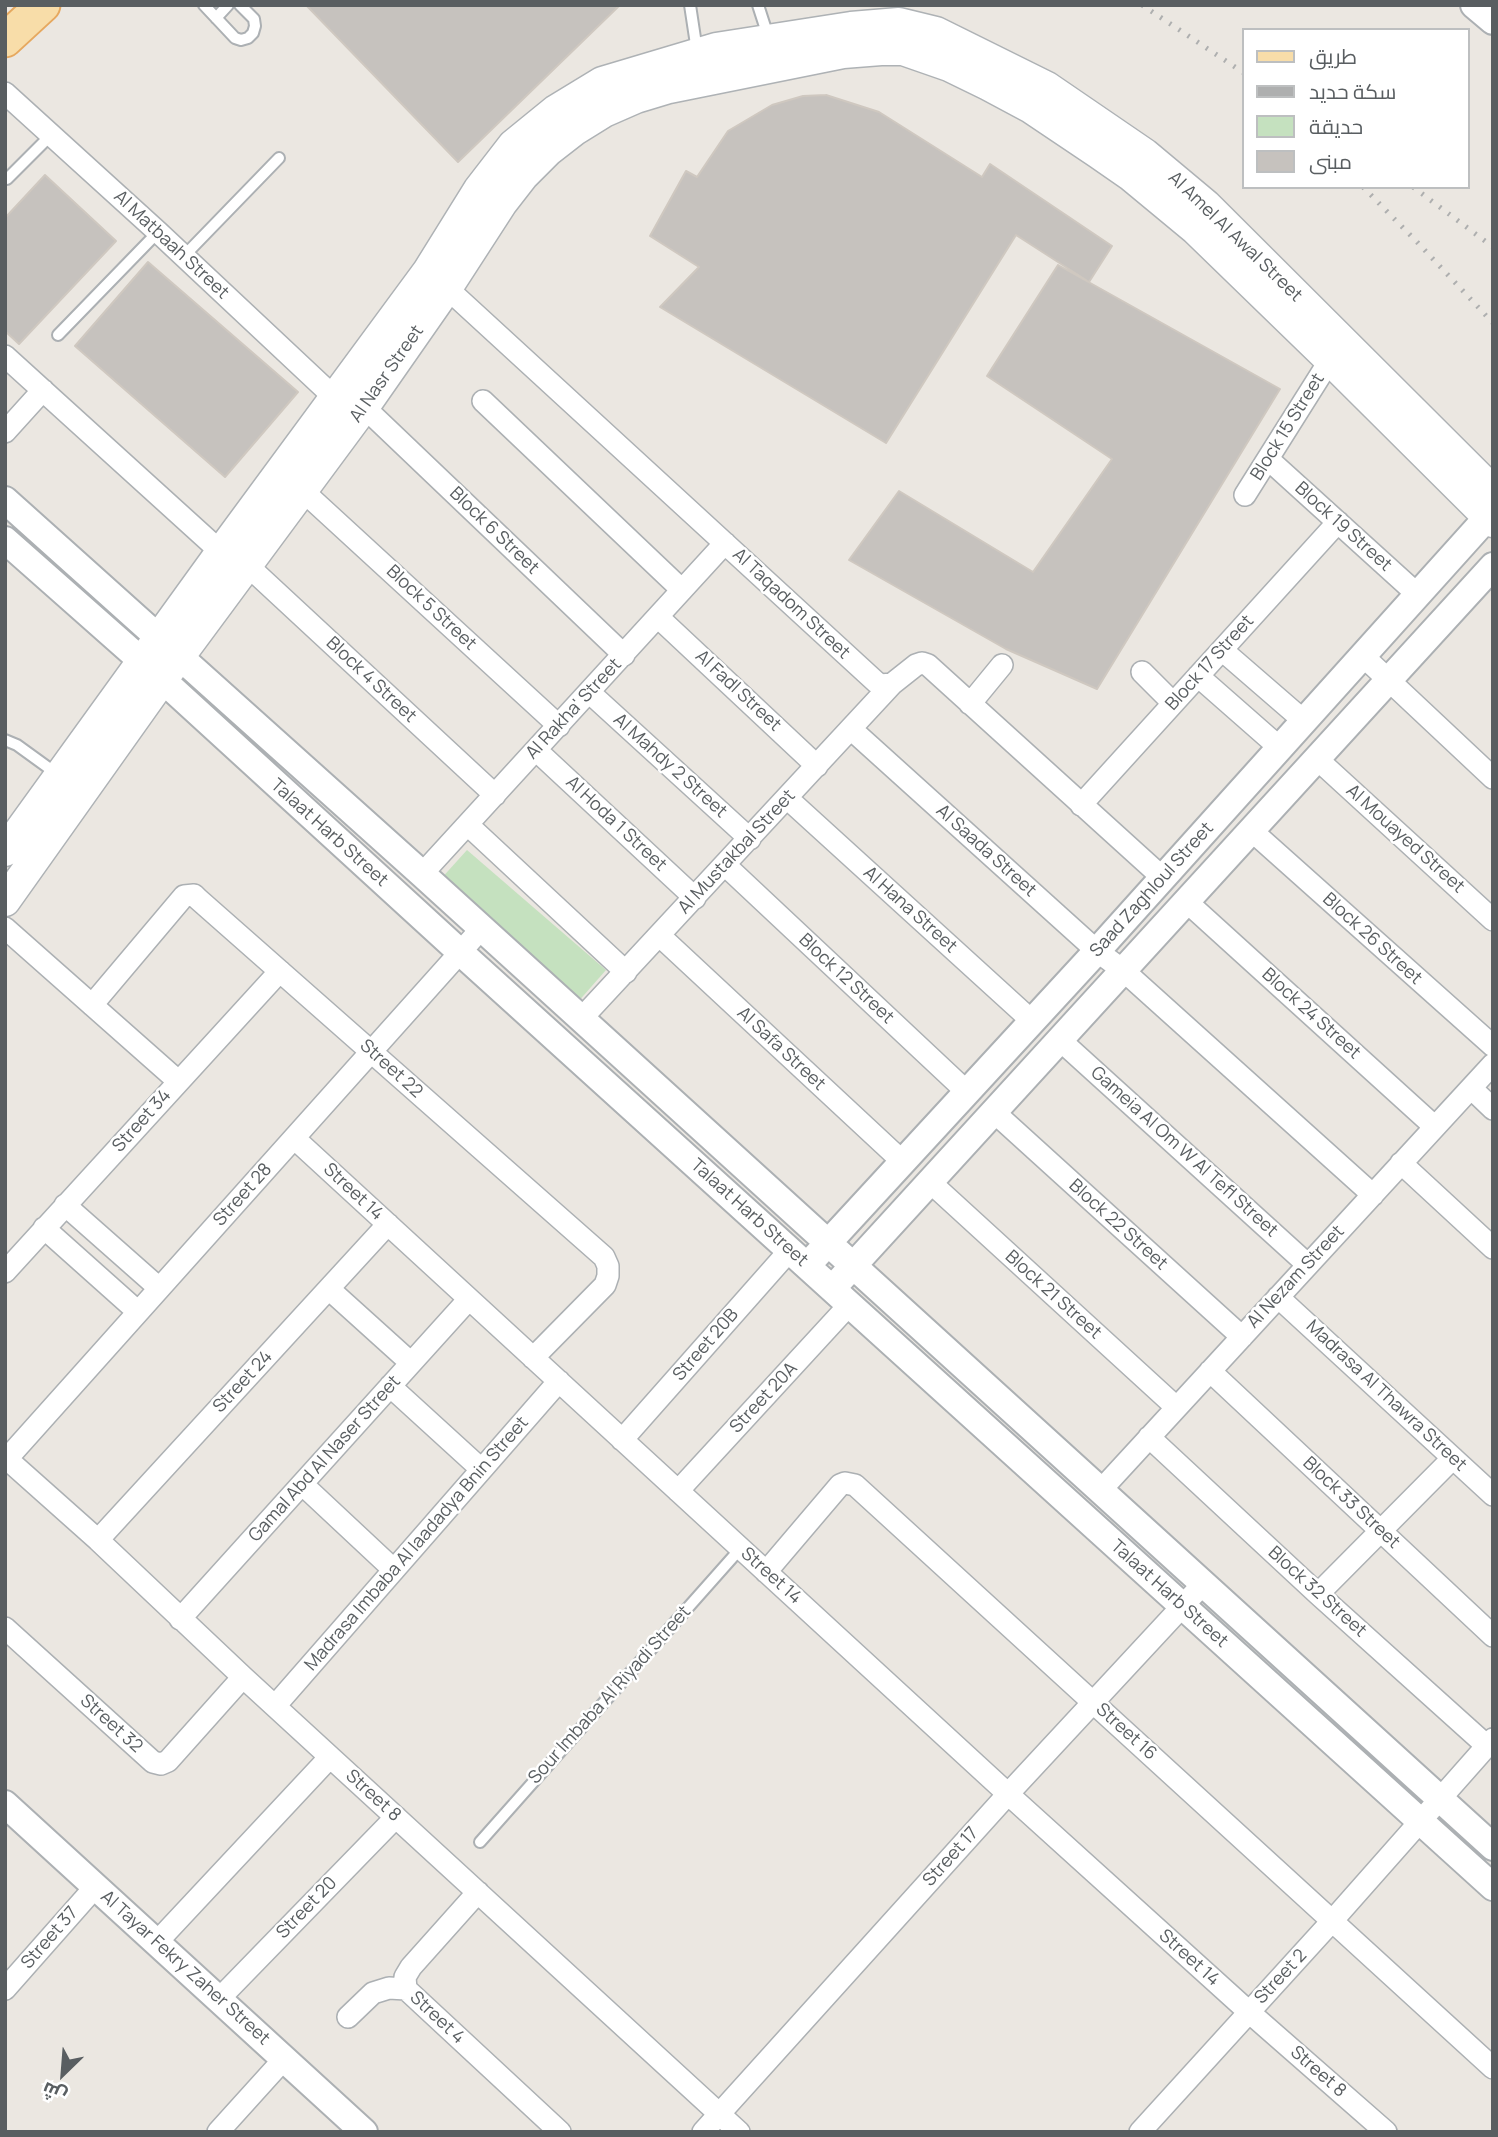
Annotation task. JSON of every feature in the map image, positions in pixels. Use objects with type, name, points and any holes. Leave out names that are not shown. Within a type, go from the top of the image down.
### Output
[{"type":"main road","points":[[5,40],[43,5]]},
{"type":"main road","name":"Al Nasr Street","points":[[234,558],[303,491],[364,407],[438,280],[479,189],[513,145],[556,110],[602,82],[697,53],[769,38],[851,27],[898,26]]},
{"type":"main road","name":"Al Nasr Street","points":[[5,901],[161,659],[234,558],[335,398],[438,280],[523,176],[575,130],[604,112],[636,98],[680,85],[843,52],[898,26]]},
{"type":"main road","name":"Al Amel Al Awal Street","points":[[898,26],[949,66],[1031,108],[1131,176],[1195,229],[1491,510]]},
{"type":"main road","name":"Al Amel Al Awal Street","points":[[898,26],[936,32],[1037,82],[1077,106],[1145,154],[1206,205],[1491,510]]},
{"type":"main road","name":"Al Nasr Street","points":[[5,851],[60,776],[161,659]]},
{"type":"street","points":[[1474,5],[1493,21]]},
{"type":"street","name":"Al Matbaah Street","points":[[5,93],[335,398]]},
{"type":"street","name":"Al Taqadom Street","points":[[438,280],[876,682],[881,685],[892,684]]},
{"type":"street","name":"Block 4 Street","points":[[5,356],[234,558],[495,795]]},
{"type":"street","name":"Block 15 Street","points":[[1245,495],[1330,360]]},
{"type":"street","points":[[5,432],[43,390]]},
{"type":"street","points":[[483,401],[682,590]]},
{"type":"street","name":"Block 6 Street","points":[[364,407],[624,655]]},
{"type":"street","name":"Block 19 Street","points":[[1268,459],[1417,594]]},
{"type":"street","name":"Block 5 Street","points":[[303,491],[559,726]]},
{"type":"street","name":"Talaat Harb Street","points":[[5,500],[161,659],[460,952],[1493,1887]]},
{"type":"street","name":"Saad Zaghloul Street","points":[[799,1258],[828,1244],[1163,878],[1491,510]]},
{"type":"street","name":"Block 17 Street","points":[[1082,805],[1338,522]]},
{"type":"street","name":"Talaat Harb Street","points":[[5,540],[161,659],[422,874],[1493,1847]]},
{"type":"street","name":"Al Rakha' Street","points":[[422,874],[725,543]]},
{"type":"street","name":"Saad Zaghloul Street","points":[[841,1296],[852,1266],[1493,566]]},
{"type":"street","name":"Al Fadl Street","points":[[658,617],[817,766]]},
{"type":"street","points":[[1222,650],[1304,721]]},
{"type":"street","points":[[1363,656],[1493,778]]},
{"type":"street","points":[[892,684],[916,665],[928,665],[1163,878]]},
{"type":"street","points":[[970,704],[1002,665]]},
{"type":"street","points":[[1142,673],[1173,703]]},
{"type":"street","points":[[1198,676],[1280,748]]},
{"type":"street","name":"Al Mustakbal Street","points":[[581,1019],[892,684]]},
{"type":"street","name":"Al Mahdy 2 Street","points":[[590,693],[750,839]]},
{"type":"street","name":"Al Saada Street","points":[[851,729],[1097,951],[1124,971]]},
{"type":"street","name":"Al Hoda 1 Street","points":[[536,750],[695,898]]},
{"type":"street","name":"Al Mouayed Street","points":[[1316,758],[1493,920]]},
{"type":"street","name":"Al Hana Street","points":[[787,798],[1032,1021]]},
{"type":"street","points":[[468,825],[626,972]]},
{"type":"street","name":"Block 26 Street","points":[[1252,831],[1493,1046]]},
{"type":"street","name":"Block 12 Street","points":[[725,866],[967,1092]]},
{"type":"street","name":"Street 22","points":[[92,1005],[180,900],[189,895],[198,898],[604,1257],[608,1266],[605,1285],[533,1357]]},
{"type":"street","name":"Block 24 Street","points":[[1187,902],[1435,1127]]},
{"type":"street","points":[[5,929],[178,1081]]},
{"type":"street","name":"Street 28","points":[[6,1460],[481,929]]},
{"type":"street","name":"Al Safa Street","points":[[660,936],[903,1161]]},
{"type":"street","name":"Street 34","points":[[6,1268],[280,971]]},
{"type":"street","points":[[1124,971],[1373,1195]]},
{"type":"street","name":"Gameia Al Om W Al Tefl Street","points":[[1060,1040],[1308,1265]]},
{"type":"street","name":"Al Nezam Street","points":[[1100,1490],[1493,1064]]},
{"type":"street","points":[[1471,1088],[1493,1109]]},
{"type":"street","name":"Block 22 Street","points":[[994,1112],[1241,1337]]},
{"type":"street","name":"Street 14","points":[[294,1138],[1249,2012]]},
{"type":"street","points":[[1401,1163],[1493,1248]]},
{"type":"street","name":"Block 21 Street","points":[[930,1182],[1176,1407]]},
{"type":"street","points":[[65,1205],[159,1288]]},
{"type":"street","name":"Street 24","points":[[99,1540],[388,1224]]},
{"type":"street","points":[[44,1228],[137,1311]]},
{"type":"street","name":"Street 20B","points":[[622,1440],[799,1258]]},
{"type":"street","points":[[329,1289],[411,1363]]},
{"type":"street","name":"Street 20A","points":[[678,1491],[841,1296]]},
{"type":"street","name":"Madrasa Al Thawra Street","points":[[1278,1297],[1493,1495]]},
{"type":"street","name":"Gamal Abd Al Naser Street","points":[[180,1619],[469,1299]]},
{"type":"street","name":"Block 33 Street","points":[[1210,1371],[1493,1636]]},
{"type":"street","name":"Madrasa Imbaba Al Iaadadya Bnin Street","points":[[275,1706],[559,1381]]},
{"type":"street","points":[[390,1386],[481,1469]]},
{"type":"street","name":"Block 32 Street","points":[[1149,1437],[1318,1594],[1490,1742]]},
{"type":"street","points":[[1318,1594],[1453,1458]]},
{"type":"street","name":"Street 8","points":[[6,1460],[99,1540],[180,1619],[739,2132]]},
{"type":"street","name":"Street 16","points":[[766,1572],[840,1485],[851,1483],[1493,2068]]},
{"type":"street","points":[[302,1484],[394,1570]]},
{"type":"street","name":"Street 17","points":[[703,2132],[1008,1794],[1203,1584]]},
{"type":"street","name":"Street 32","points":[[5,1629],[153,1762],[161,1764],[168,1761],[243,1677]]},
{"type":"street","name":"Street 2","points":[[1140,2132],[1490,1742]]},
{"type":"street","points":[[157,1942],[330,1757]]},
{"type":"street","name":"Al Tayar Fekry Zaher Street","points":[[5,1804],[364,2132]]},
{"type":"street","name":"Street 20","points":[[219,1999],[396,1817]]},
{"type":"street","name":"Street 37","points":[[6,1988],[96,1886]]},
{"type":"street","name":"Street 4","points":[[478,1892],[411,1967],[405,1978],[406,1989],[560,2132]]},
{"type":"street","points":[[348,2017],[373,1993],[389,1988],[406,1989]]},
{"type":"street","name":"Street 8","points":[[1249,2012],[1386,2132]]},
{"type":"street","points":[[218,2132],[284,2059]]},
{"type":"lane","points":[[204,5],[235,38],[242,40],[253,33],[255,26],[254,19],[240,5]]},
{"type":"lane","points":[[216,18],[228,5]]},
{"type":"lane","points":[[690,5],[697,53]]},
{"type":"lane","points":[[758,5],[769,38]]},
{"type":"lane","points":[[7,179],[51,135]]},
{"type":"lane","points":[[184,256],[279,158]]},
{"type":"lane","points":[[58,335],[158,232]]},
{"type":"lane","points":[[5,740],[60,776]]},
{"type":"lane","name":"Sour Imbaba Al Riyadi Street","points":[[481,1842],[740,1549]]},
{"type":"green space","points":[[467,850],[606,970],[577,1003],[439,881]]},
{"type":"building","points":[[306,5],[620,5],[458,162]]},
{"type":"building","points":[[826,95],[879,112],[982,177],[990,164],[1112,246],[1089,282],[1016,235],[886,443],[660,307],[699,267],[650,236],[686,171],[697,177],[728,131],[772,105],[803,96]]},
{"type":"building","points":[[45,175],[116,241],[19,344],[5,331],[5,218]]},
{"type":"building","points":[[148,262],[298,392],[225,477],[75,346]]},
{"type":"building","points":[[1058,265],[1280,389],[1097,689],[1006,649],[849,560],[899,491],[1033,572],[1112,459],[987,376]]},
{"type":"railway","points":[[1142,5],[1242,72]]},
{"type":"railway","points":[[1365,189],[1493,323]]},
{"type":"railway","points":[[1416,189],[1493,247]]}]
